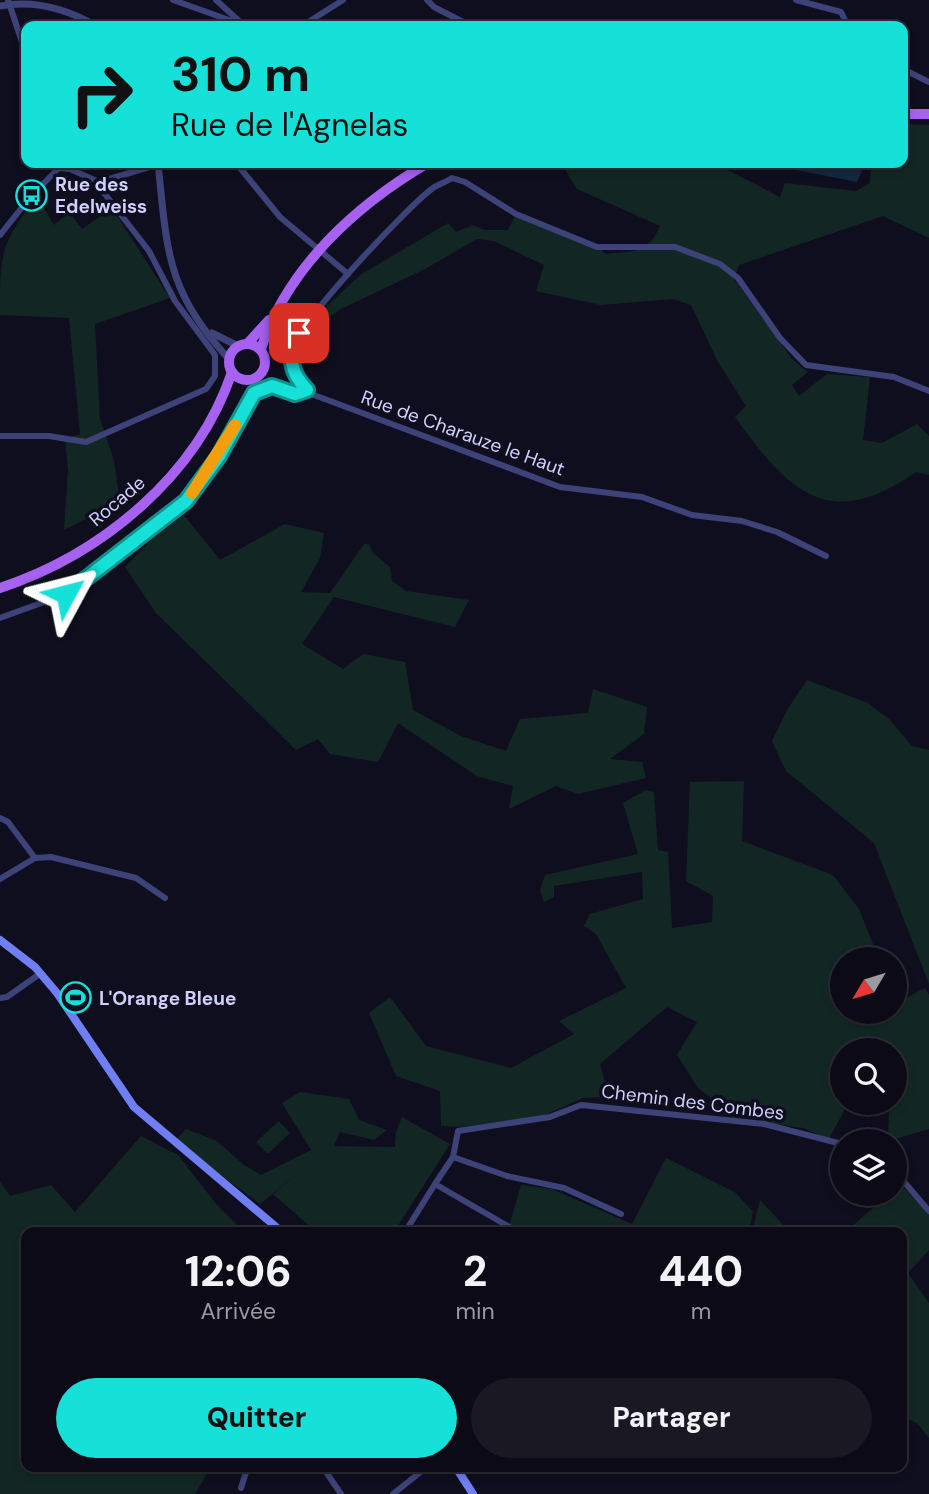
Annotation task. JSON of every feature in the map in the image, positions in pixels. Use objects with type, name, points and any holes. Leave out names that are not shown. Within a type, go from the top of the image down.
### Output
[{"type":"main road","points":[[908,114],[929,114]]},
{"type":"main road","points":[[276,312],[261,349],[265,360],[263,370],[255,378],[244,380],[232,372],[229,359],[276,312],[330,238],[387,188],[420,168]]},
{"type":"main road","points":[[243,345],[261,349]]},
{"type":"main road","name":"Rocade","points":[[222,401],[232,372]]},
{"type":"main road","name":"Rocade","points":[[0,588],[71,557],[126,519],[176,470],[222,401],[244,380]]},
{"type":"main road","points":[[0,940],[41,973],[134,1107],[276,1227]]},
{"type":"main road","points":[[459,1472],[473,1494]]},
{"type":"street","points":[[173,0],[233,21]]},
{"type":"street","points":[[216,0],[240,21]]},
{"type":"street","points":[[310,21],[343,0]]},
{"type":"street","points":[[427,0],[463,21]]},
{"type":"street","points":[[796,0],[841,12],[846,21]]},
{"type":"street","points":[[9,2],[21,39]]},
{"type":"street","points":[[0,6],[9,2],[28,4],[56,9],[84,21]]},
{"type":"street","points":[[908,72],[929,82]]},
{"type":"street","points":[[0,235],[55,168]]},
{"type":"street","points":[[67,168],[99,182],[144,168]]},
{"type":"street","points":[[160,168],[168,256],[175,282],[205,329],[229,359]]},
{"type":"street","points":[[240,168],[264,201],[348,274]]},
{"type":"street","points":[[307,390],[293,371],[292,349],[299,333],[348,274],[433,188],[452,178],[465,182],[516,215],[597,247],[675,247],[720,264],[738,278],[780,338],[806,365],[894,377],[929,391]]},
{"type":"street","points":[[0,436],[49,436],[86,442],[206,389],[215,376],[215,355],[175,300],[149,251],[101,189],[99,182]]},
{"type":"street","points":[[205,329],[243,345]]},
{"type":"street","name":"Rue de Charauze le Haut","points":[[0,618],[66,594],[179,507],[212,466],[254,393],[272,386],[295,394],[307,390],[476,458],[560,487],[642,497],[692,515],[742,521],[777,532],[825,556]]},
{"type":"street","points":[[0,818],[8,822],[35,858]]},
{"type":"street","points":[[0,878],[35,858],[51,857],[136,878],[165,898]]},
{"type":"street","points":[[0,998],[7,997],[41,973]]},
{"type":"street","name":"Chemin des Combes","points":[[453,1157],[458,1131],[550,1117],[581,1105],[764,1124],[830,1141]]},
{"type":"street","points":[[408,1227],[453,1157],[506,1176],[564,1188],[621,1214]]},
{"type":"street","points":[[435,1184],[504,1227]]},
{"type":"street","points":[[907,1185],[929,1211]]},
{"type":"street","points":[[241,1488],[246,1472]]},
{"type":"street","points":[[326,1472],[341,1494]]},
{"type":"street","points":[[393,1494],[420,1472]]},
{"type":"green space","points":[[908,124],[929,125],[929,238],[883,216],[739,265],[734,279],[792,359],[808,372],[792,385],[799,396],[827,374],[870,377],[863,440],[882,443],[917,424],[929,436],[929,475],[916,472],[885,490],[859,500],[835,501],[813,496],[774,466],[735,417],[746,406],[718,362],[691,305],[673,299],[601,305],[536,291],[544,265],[494,241],[477,239],[427,268],[339,310],[322,323],[298,350],[298,344],[327,306],[360,275],[448,223],[456,232],[473,225],[484,230],[508,230],[516,214],[597,247],[606,254],[639,249],[650,242],[660,226],[577,189],[564,168],[724,168],[780,197],[785,183],[856,191],[870,183],[871,168],[908,168]]},
{"type":"green space","points":[[37,196],[54,225],[69,212],[82,229],[112,208],[170,298],[95,324],[100,419],[114,461],[120,502],[64,530],[68,470],[65,439],[80,434],[69,318],[0,315],[5,251],[9,239]]},
{"type":"green space","points":[[184,515],[220,560],[285,524],[324,533],[320,558],[301,592],[330,593],[364,544],[369,544],[373,553],[390,567],[392,581],[406,591],[469,600],[455,627],[334,597],[302,644],[343,669],[363,654],[405,662],[413,710],[461,736],[506,751],[520,719],[588,713],[593,689],[647,707],[644,734],[610,759],[642,762],[646,778],[578,794],[556,786],[509,809],[513,786],[477,776],[398,723],[378,762],[330,754],[318,739],[296,750],[156,613],[125,567],[153,538]]},
{"type":"green space","points":[[807,680],[868,703],[890,720],[912,746],[929,750],[929,984],[874,843],[786,771],[772,741],[787,710]]},
{"type":"green space","points":[[744,781],[742,841],[833,875],[859,909],[874,947],[830,947],[830,1024],[907,1024],[907,997],[925,988],[929,995],[929,1129],[907,1135],[907,1129],[888,1129],[889,1115],[907,1115],[907,1038],[830,1038],[830,1115],[842,1115],[834,1129],[830,1129],[829,1139],[803,1128],[732,1118],[732,1114],[698,1088],[677,1055],[697,1022],[667,1007],[600,1064],[609,1097],[583,1098],[540,1117],[459,1127],[441,1126],[440,1091],[396,1076],[369,1013],[390,997],[426,1046],[511,1068],[574,1034],[559,1021],[626,988],[596,934],[584,926],[590,914],[643,899],[642,872],[554,886],[554,897],[544,902],[540,890],[545,875],[638,854],[623,803],[646,790],[654,792],[658,850],[668,852],[672,928],[712,922],[713,896],[686,881],[690,782]]},
{"type":"green space","points":[[300,1092],[349,1099],[359,1120],[387,1130],[374,1140],[340,1132],[334,1146],[395,1147],[396,1132],[402,1117],[450,1144],[397,1227],[310,1227],[273,1194],[307,1166],[260,1204],[175,1141],[186,1129],[217,1141],[244,1165],[261,1175],[311,1150],[282,1103]]},
{"type":"green space","points":[[279,1121],[290,1133],[268,1154],[256,1142]]},
{"type":"green space","points":[[141,1136],[178,1155],[217,1205],[239,1227],[21,1227],[21,1472],[208,1472],[195,1494],[0,1494],[0,1182],[10,1196],[51,1185],[75,1212]]},
{"type":"green space","points":[[666,1158],[736,1193],[753,1212],[750,1227],[509,1226],[521,1185],[552,1189],[632,1224]]},
{"type":"green space","points":[[907,1191],[929,1214],[929,1250],[908,1273],[929,1303],[929,1438],[918,1424],[907,1418],[907,1227],[852,1227],[875,1206],[907,1206]]},
{"type":"green space","points":[[760,1200],[785,1227],[753,1227]]},
{"type":"water","points":[[786,168],[863,168],[857,182]]},
{"type":"slow traffic","points":[[192,493],[219,456],[235,425]]},
{"type":"place","name":"Rue des Edelweiss","points":[[32,195]]},
{"type":"place","name":"L'Orange Bleue","points":[[76,998]]},
{"type":"route","points":[[66,594],[123,547],[158,525],[186,501],[219,456],[254,393],[272,386],[295,394],[307,390],[293,371],[291,359],[299,333]]}]
